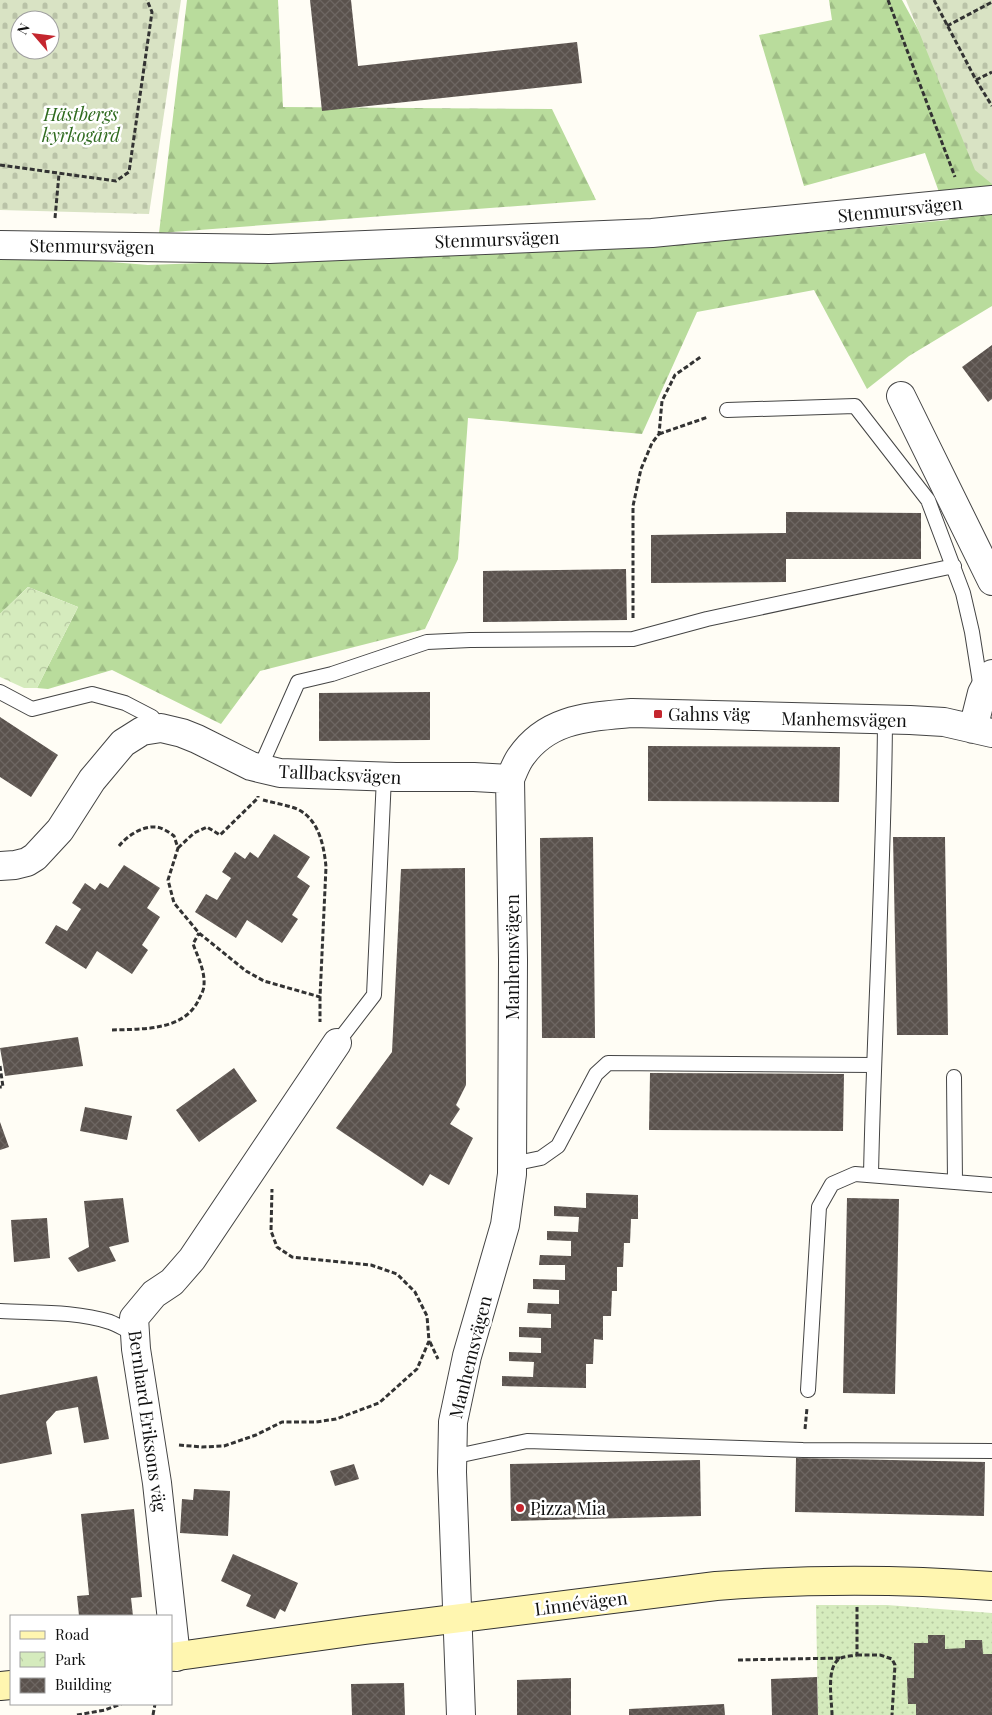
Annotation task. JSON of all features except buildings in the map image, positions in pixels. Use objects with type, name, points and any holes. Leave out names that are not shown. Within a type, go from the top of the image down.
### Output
[{"type":"street","name":"Stenmursvägen","points":[[0,245],[269,248],[652,232],[980,201]]},
{"type":"street","points":[[901,396],[992,581]]},
{"type":"street","name":"Manhemsvägen","points":[[460,1715],[452,1457],[455,1414],[467,1356],[505,1225],[512,1164],[513,960],[510,779],[520,759],[536,738],[553,728],[586,717],[632,714],[944,722],[982,731],[987,683]]},
{"type":"street","points":[[0,866],[27,862],[35,857],[60,830],[92,780],[123,743],[142,731],[161,728]]},
{"type":"street","name":"Tallbacksvägen","points":[[161,728],[197,739],[251,766],[280,773],[384,777],[474,776],[510,779]]},
{"type":"street","name":"Bernhard Eriksons väg","points":[[170,1615],[152,1439],[134,1318],[154,1294],[172,1282],[192,1259],[328,1033]]},
{"type":"street","name":"Linnévägen","points":[[174,1657],[716,1586],[755,1583],[857,1581],[992,1586]]},
{"type":"street","name":"Bernhard Eriksons väg","points":[[172,1637],[174,1657]]},
{"type":"lane","points":[[727,410],[855,406],[928,500],[964,593],[972,632],[987,683]]},
{"type":"lane","points":[[260,768],[298,682],[332,674],[427,642],[633,639],[707,619],[954,566]]},
{"type":"lane","points":[[0,692],[32,709],[92,694],[125,702],[152,717],[161,728]]},
{"type":"lane","points":[[871,1175],[885,820],[885,720]]},
{"type":"lane","points":[[328,1033],[374,995],[384,777]]},
{"type":"lane","points":[[512,1164],[541,1158],[558,1146],[596,1074],[608,1064],[874,1065]]},
{"type":"lane","points":[[954,1077],[955,1182]]},
{"type":"lane","points":[[808,1390],[819,1207],[832,1184],[855,1174],[992,1185]]},
{"type":"lane","points":[[0,1311],[96,1319],[112,1323],[135,1334]]},
{"type":"lane","points":[[452,1457],[527,1441],[804,1450],[992,1451]]},
{"type":"path","points":[[0,166],[116,180],[129,172],[152,12],[147,0]]},
{"type":"path","points":[[888,0],[955,177],[980,201]]},
{"type":"path","points":[[934,0],[976,80],[992,106]]},
{"type":"path","points":[[947,26],[992,2]]},
{"type":"path","points":[[976,80],[992,72]]},
{"type":"path","points":[[52,246],[59,174]]},
{"type":"path","points":[[633,639],[633,506],[641,469],[652,443],[659,434],[662,401],[675,375],[702,356]]},
{"type":"path","points":[[659,434],[727,410]]},
{"type":"path","points":[[260,768],[258,798],[220,836],[207,828],[194,833],[178,848],[168,880],[174,903],[199,933],[246,972],[264,981],[320,997]]},
{"type":"path","points":[[258,798],[298,810],[308,817],[318,830],[324,847],[326,867],[320,997],[328,1033]]},
{"type":"path","points":[[119,846],[124,839],[138,831],[155,827],[174,836],[178,848]]},
{"type":"path","points":[[112,1030],[144,1029],[177,1022],[194,1009],[204,986],[203,971],[193,944],[199,933]]},
{"type":"path","points":[[0,1066],[3,1087],[0,1088]]},
{"type":"path","points":[[152,1439],[165,1444],[224,1446],[256,1435],[282,1422],[316,1422],[336,1419],[379,1403],[417,1369],[429,1341],[427,1316],[415,1292],[397,1274],[371,1265],[292,1257],[277,1247],[271,1231],[273,1185]]},
{"type":"path","points":[[804,1450],[808,1390]]},
{"type":"path","points":[[857,1581],[857,1655]]},
{"type":"path","points":[[738,1660],[840,1658],[857,1655],[880,1656],[892,1660],[895,1665],[892,1715]]},
{"type":"path","points":[[832,1715],[831,1676],[833,1665],[840,1658]]},
{"type":"path","points":[[77,1715],[106,1710],[118,1705]]},
{"type":"green space","name":"Hästbergs kyrkogård","points":[[0,0],[181,0],[149,214],[0,210]]},
{"type":"green space","points":[[187,0],[278,0],[283,107],[552,109],[596,200],[159,233]]},
{"type":"green space","points":[[829,0],[902,0],[919,31],[992,0],[992,306],[909,356],[867,389],[814,290],[697,312],[642,434],[468,418],[458,559],[425,629],[260,671],[221,724],[112,670],[48,689],[37,688],[78,607],[28,587],[0,614],[0,253],[148,265],[673,245],[949,220],[925,153],[804,186],[759,35],[832,20]]},
{"type":"green space","points":[[906,0],[992,0],[992,184],[975,170]]},
{"type":"green space","points":[[28,587],[78,607],[37,688],[24,688],[0,677],[0,614]]},
{"type":"green space","points":[[816,1605],[887,1605],[992,1613],[992,1715],[818,1715]]},
{"type":"place","name":"Gahns väg","points":[[658,714]]},
{"type":"place","name":"Pizza Mia","points":[[520,1508]]}]
